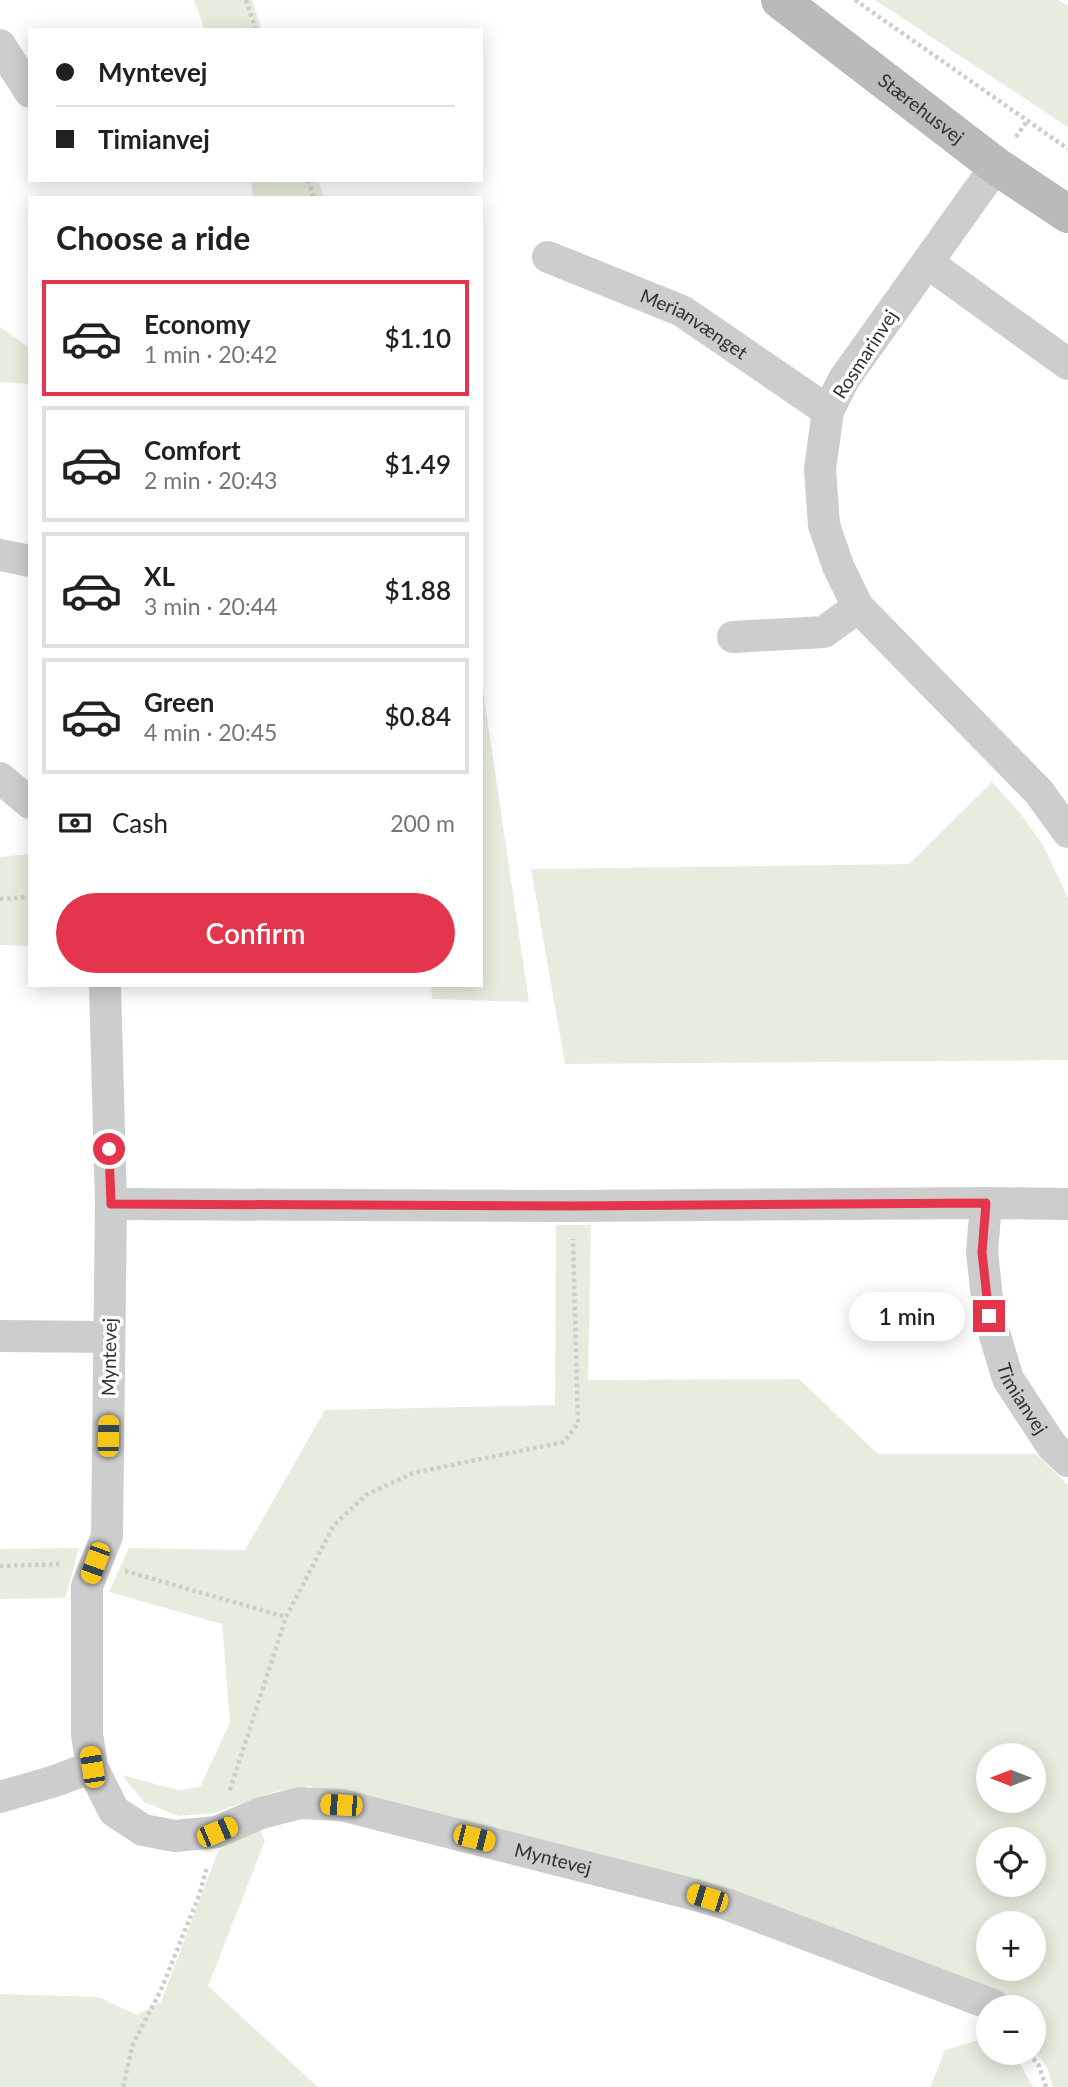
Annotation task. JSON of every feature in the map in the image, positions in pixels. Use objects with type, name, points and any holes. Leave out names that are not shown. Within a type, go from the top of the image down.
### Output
[{"type":"street","name":"Stærehusvej","points":[[780,0],[996,166],[1068,214]]},
{"type":"street","points":[[0,45],[28,89]]},
{"type":"street","name":"Rosmarinvej","points":[[996,166],[844,379],[828,411],[820,469],[824,525],[838,566],[858,607],[1039,792],[1068,832]]},
{"type":"street","name":"Merianvænget","points":[[548,257],[682,312],[828,411]]},
{"type":"street","points":[[928,263],[1068,364]]},
{"type":"street","points":[[0,555],[28,561]]},
{"type":"street","points":[[733,637],[824,632],[858,607]]},
{"type":"street","points":[[0,778],[28,801]]},
{"type":"street","name":"Myntevej","points":[[105,987],[111,1204],[107,1536],[87,1586],[87,1734],[92,1767],[114,1811],[144,1830],[175,1836],[217,1832],[261,1813],[300,1803],[341,1805],[726,1904],[976,1999]]},
{"type":"street","name":"Timianvej","points":[[986,1203],[982,1252],[989,1316],[1008,1379],[1052,1446],[1068,1461]]},
{"type":"street","points":[[111,1204],[1068,1204]]},
{"type":"street","points":[[0,1336],[109,1337]]},
{"type":"street","points":[[0,1797],[92,1767]]},
{"type":"path","points":[[246,0],[255,28]]},
{"type":"path","points":[[856,0],[1068,149]]},
{"type":"path","points":[[0,899],[28,897]]},
{"type":"path","points":[[123,2087],[133,2044],[166,1978],[200,1893],[286,1617],[334,1525],[366,1495],[413,1473],[564,1442],[578,1423],[572,1206]]},
{"type":"path","points":[[0,1566],[95,1563],[286,1617]]},
{"type":"path","points":[[1038,2065],[1046,2087]]},
{"type":"green space","points":[[194,0],[252,0],[261,28],[204,28]]},
{"type":"green space","points":[[875,0],[1058,0],[1068,6],[1068,127]]},
{"type":"green space","points":[[251,182],[319,182],[323,196],[253,196]]},
{"type":"green space","points":[[0,327],[28,347],[28,384],[0,382]]},
{"type":"green space","points":[[483,692],[529,1002],[432,999],[431,987],[483,987]]},
{"type":"green space","points":[[992,782],[1021,814],[1043,845],[1068,898],[1068,1060],[565,1064],[531,869],[909,864]]},
{"type":"green space","points":[[28,854],[28,946],[0,945],[0,857]]},
{"type":"green space","points":[[556,1225],[591,1225],[588,1380],[799,1379],[878,1454],[1036,1454],[1068,1485],[1068,2087],[1053,2087],[1045,2065],[1046,1995],[976,1997],[698,1882],[309,1786],[274,1792],[214,1813],[179,1816],[144,1802],[122,1775],[178,1790],[200,1787],[230,1722],[222,1624],[109,1592],[129,1548],[245,1550],[325,1410],[555,1405]]},
{"type":"green space","points":[[79,1548],[65,1598],[0,1599],[0,1549]]},
{"type":"green space","points":[[259,1827],[265,1841],[208,1986],[318,2087],[0,2087],[0,1994],[98,1997],[137,2015],[161,2002],[218,1851]]},
{"type":"green space","points":[[976,2041],[976,2065],[1021,2065],[1033,2087],[930,2087],[945,2050]]},
{"type":"route","points":[[109,1149],[111,1204],[572,1206],[986,1203],[982,1252],[989,1316]]}]
